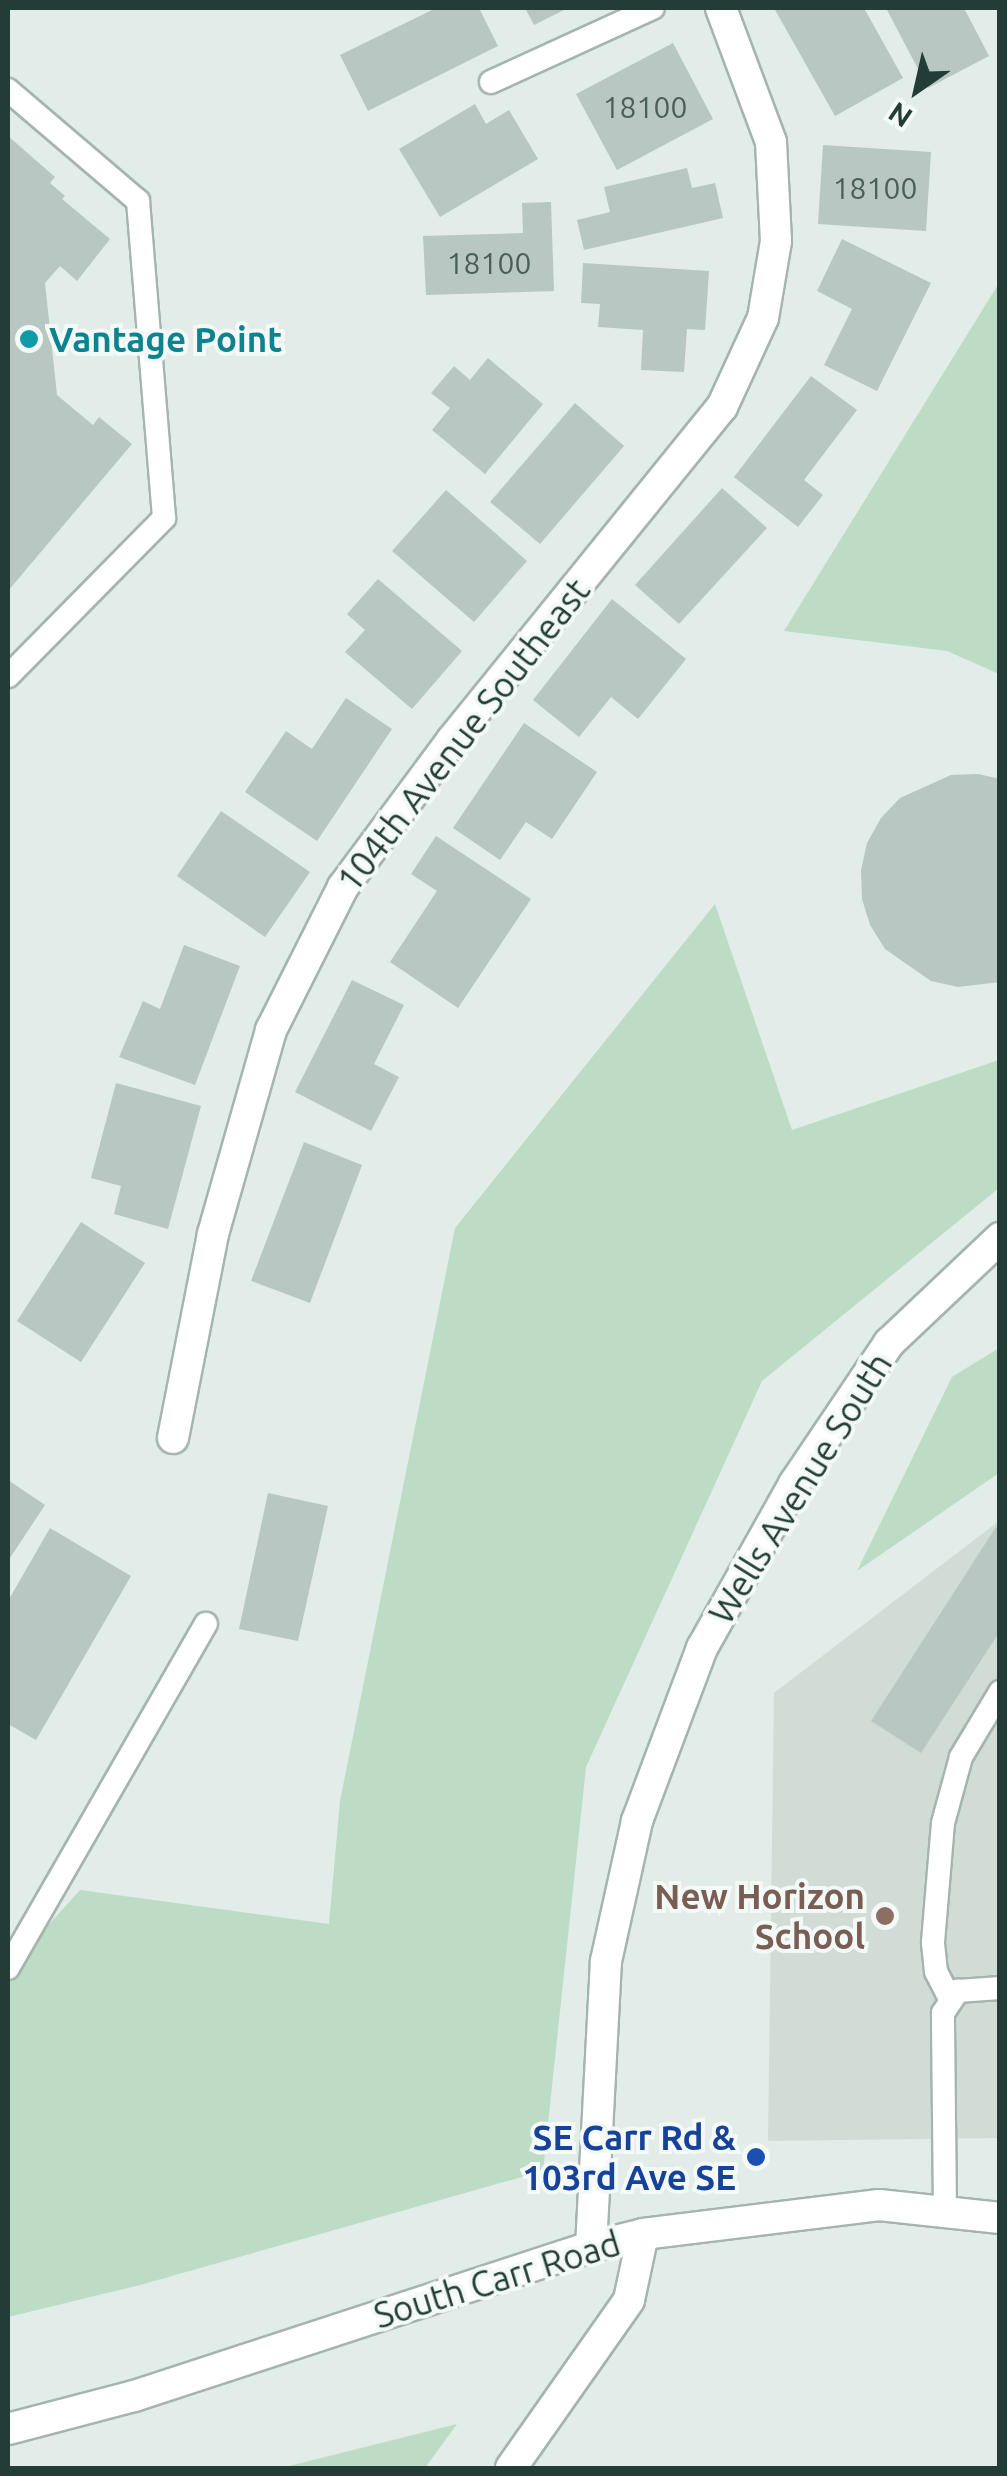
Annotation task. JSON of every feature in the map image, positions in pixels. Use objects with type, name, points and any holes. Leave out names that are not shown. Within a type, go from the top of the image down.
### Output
[{"type":"street","name":"104th Avenue Southeast","points":[[172,1438],[213,1234],[271,1030],[342,888],[452,740],[722,407],[763,318],[776,241],[771,142],[721,8]]},
{"type":"street","name":"Wells Avenue South","points":[[591,2247],[606,1961],[637,1821],[702,1648],[794,1484],[889,1342],[1000,1238]]},
{"type":"street","name":"South Carr Road","points":[[8,2429],[134,2396],[591,2247],[644,2234],[879,2205],[1000,2218]]},
{"type":"street","points":[[511,2468],[629,2300],[644,2234]]},
{"type":"lane","points":[[491,82],[653,8]]},
{"type":"lane","points":[[8,90],[138,201],[164,518],[8,676]]},
{"type":"lane","points":[[8,1968],[206,1624]]},
{"type":"lane","points":[[950,1999],[936,1972],[933,1942],[943,1823],[961,1757],[1000,1692]]},
{"type":"lane","points":[[944,2212],[943,2013],[958,1991],[1000,1988]]},
{"type":"shaded area","name":"New Horizon School","points":[[999,1521],[999,2138],[768,2141],[774,1693]]},
{"type":"green space","points":[[999,283],[999,674],[947,651],[784,631]]},
{"type":"green space","points":[[715,904],[792,1130],[999,1060],[999,1188],[762,1381],[586,1767],[543,2171],[140,2285],[8,2317],[8,1970],[80,1890],[329,1924],[340,1801],[455,1228]]},
{"type":"green space","points":[[999,1348],[999,1473],[857,1571],[952,1377]]},
{"type":"green space","points":[[457,2424],[425,2468],[281,2468]]},
{"type":"building","points":[[436,8],[479,8],[498,46],[368,111],[340,55]]},
{"type":"building","points":[[525,8],[568,8],[534,25]]},
{"type":"building","points":[[774,8],[864,8],[903,78],[835,116]]},
{"type":"building","points":[[886,8],[964,8],[989,56],[928,88]]},
{"type":"building","points":[[673,43],[713,119],[617,170],[576,94]]},
{"type":"building","points":[[475,104],[486,124],[509,110],[538,159],[440,217],[399,149]]},
{"type":"building","name":"Vantage Point","points":[[8,136],[55,177],[50,183],[65,196],[62,199],[110,239],[77,281],[60,266],[45,283],[57,395],[93,425],[99,417],[132,444],[8,591]]},
{"type":"building","points":[[823,145],[931,152],[926,231],[818,224]]},
{"type":"building","points":[[687,168],[692,188],[715,183],[723,218],[584,250],[577,220],[610,212],[604,187]]},
{"type":"building","points":[[551,202],[554,291],[426,295],[423,236],[523,233],[522,203]]},
{"type":"building","points":[[842,239],[931,283],[877,391],[824,365],[852,309],[817,291]]},
{"type":"building","points":[[583,263],[709,271],[705,330],[687,329],[684,372],[641,370],[643,330],[598,327],[600,304],[581,303]]},
{"type":"building","points":[[488,358],[543,404],[485,474],[432,430],[450,408],[431,393],[454,366],[470,380]]},
{"type":"building","points":[[811,376],[857,410],[804,480],[823,495],[798,527],[734,477]]},
{"type":"building","points":[[575,403],[624,446],[540,544],[490,502]]},
{"type":"building","points":[[722,488],[767,528],[679,624],[635,585]]},
{"type":"building","points":[[446,490],[527,561],[474,622],[392,551]]},
{"type":"building","points":[[378,579],[462,651],[412,709],[345,652],[365,630],[347,614]]},
{"type":"building","points":[[612,599],[686,659],[638,719],[611,697],[579,737],[533,700]]},
{"type":"building","points":[[346,698],[392,729],[317,841],[245,792],[286,731],[312,749]]},
{"type":"building","points":[[524,723],[597,772],[552,839],[526,822],[500,860],[453,828]]},
{"type":"building","points":[[978,774],[1000,779],[1000,982],[958,987],[931,981],[885,949],[870,925],[862,899],[861,870],[867,843],[881,818],[900,798],[951,775]]},
{"type":"building","points":[[221,811],[310,872],[265,937],[177,876]]},
{"type":"building","points":[[436,836],[531,899],[458,1008],[390,962],[437,891],[411,874]]},
{"type":"building","points":[[184,945],[240,966],[195,1085],[119,1057],[143,1001],[160,1009]]},
{"type":"building","points":[[352,980],[404,1005],[374,1064],[399,1077],[371,1131],[295,1092]]},
{"type":"building","points":[[116,1083],[201,1106],[168,1229],[114,1214],[121,1186],[91,1178]]},
{"type":"building","points":[[304,1142],[362,1165],[310,1303],[251,1281]]},
{"type":"building","points":[[81,1222],[145,1263],[81,1362],[17,1321]]},
{"type":"building","points":[[8,1480],[45,1505],[8,1561]]},
{"type":"building","points":[[268,1493],[328,1506],[298,1641],[239,1629]]},
{"type":"building","points":[[996,1527],[1000,1529],[1000,1631],[921,1753],[871,1721]]},
{"type":"building","points":[[50,1528],[131,1576],[36,1740],[8,1724],[8,1601]]},
{"type":"place","name":"Vantage Point","points":[[29,339]]},
{"type":"place","name":"New Horizon School","points":[[885,1916]]},
{"type":"place","name":"SE Carr Rd & 103rd Ave SE","points":[[756,2157]]}]
